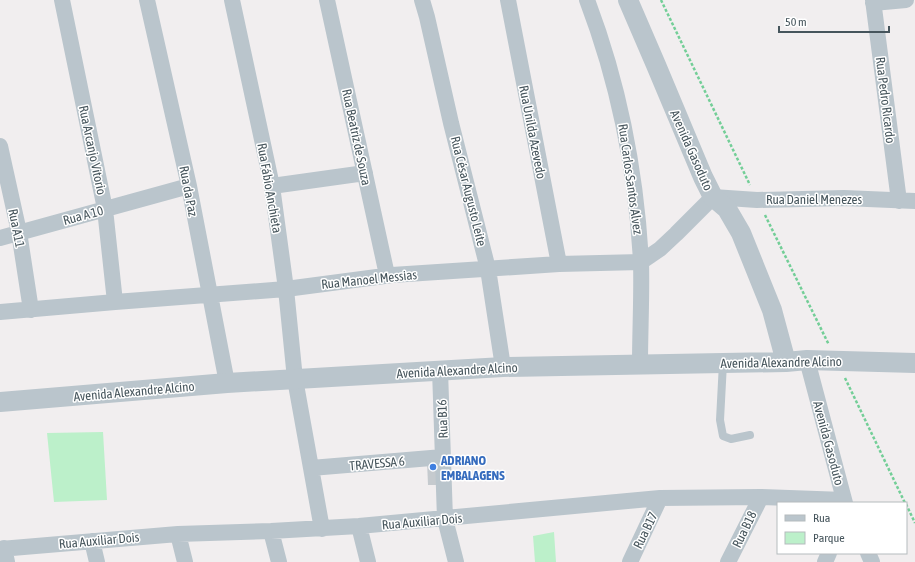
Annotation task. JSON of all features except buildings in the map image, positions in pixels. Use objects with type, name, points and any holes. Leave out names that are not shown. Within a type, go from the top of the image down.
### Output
[{"type":"street","name":"Rua Arcanjo Vitorio","points":[[62,0],[105,209],[115,302]]},
{"type":"street","name":"Rua da Paz","points":[[147,0],[189,186],[227,383]]},
{"type":"street","name":"Rua Fábio Anchieta","points":[[232,0],[272,186],[286,289],[295,379],[322,529]]},
{"type":"street","name":"Rua Beatriz de Souza","points":[[326,0],[387,275]]},
{"type":"street","name":"Rua César Augusto Leite","points":[[422,0],[488,269],[502,367]]},
{"type":"street","name":"Rua César Augusto Leite","points":[[427,17],[428,0]]},
{"type":"street","name":"Rua Unilda Azevedo","points":[[508,0],[559,264]]},
{"type":"street","name":"Rua Carlos Santos Alvez","points":[[587,0],[600,34],[621,113],[630,158],[636,200],[641,262],[640,364]]},
{"type":"street","name":"Avenida Gasoduto","points":[[628,0],[695,159],[713,197],[727,209],[741,233],[772,310],[786,362]]},
{"type":"street","points":[[873,1],[906,0]]},
{"type":"street","name":"Rua Pedro Ricardo","points":[[873,1],[899,201]]},
{"type":"street","name":"Rua A11","points":[[0,146],[19,232],[31,310]]},
{"type":"street","points":[[272,186],[365,173]]},
{"type":"street","name":"Rua A 10","points":[[0,238],[189,186]]},
{"type":"street","points":[[641,262],[660,249],[713,197]]},
{"type":"street","name":"Rua Daniel Menezes","points":[[713,197],[757,200],[844,198],[915,201]]},
{"type":"street","name":"Rua Manoel Messias","points":[[0,312],[286,289],[387,275],[559,264],[641,262]]},
{"type":"street","name":"Avenida Gasoduto","points":[[807,360],[845,502]]},
{"type":"street","name":"Avenida Alexandre Alcino","points":[[0,402],[227,383],[502,367],[786,362],[807,360],[915,363]]},
{"type":"street","name":"Rua B16","points":[[440,370],[445,519],[456,562]]},
{"type":"street","name":"TRAVESSA 6","points":[[311,468],[443,457]]},
{"type":"street","name":"Rua Auxiliar Dois","points":[[4,553],[92,541],[178,534],[322,529],[445,519],[660,498],[761,497],[845,502]]},
{"type":"street","name":"Rua B18","points":[[728,562],[761,497]]},
{"type":"street","name":"Rua B17","points":[[630,562],[660,498]]},
{"type":"street","points":[[359,526],[368,562]]},
{"type":"street","points":[[271,531],[279,562]]},
{"type":"street","points":[[178,534],[185,562]]},
{"type":"street","points":[[92,541],[98,562]]},
{"type":"lane","points":[[723,363],[720,420],[723,436],[731,439],[750,435]]},
{"type":"path","points":[[661,0],[905,502]]},
{"type":"path","points":[[907,506],[915,523]]},
{"type":"green space","points":[[103,432],[107,500],[54,502],[47,433]]},
{"type":"green space","points":[[554,532],[556,562],[535,562],[533,536]]},
{"type":"place","name":"ADRIANO EMBALAGENS","points":[[433,467]]}]
